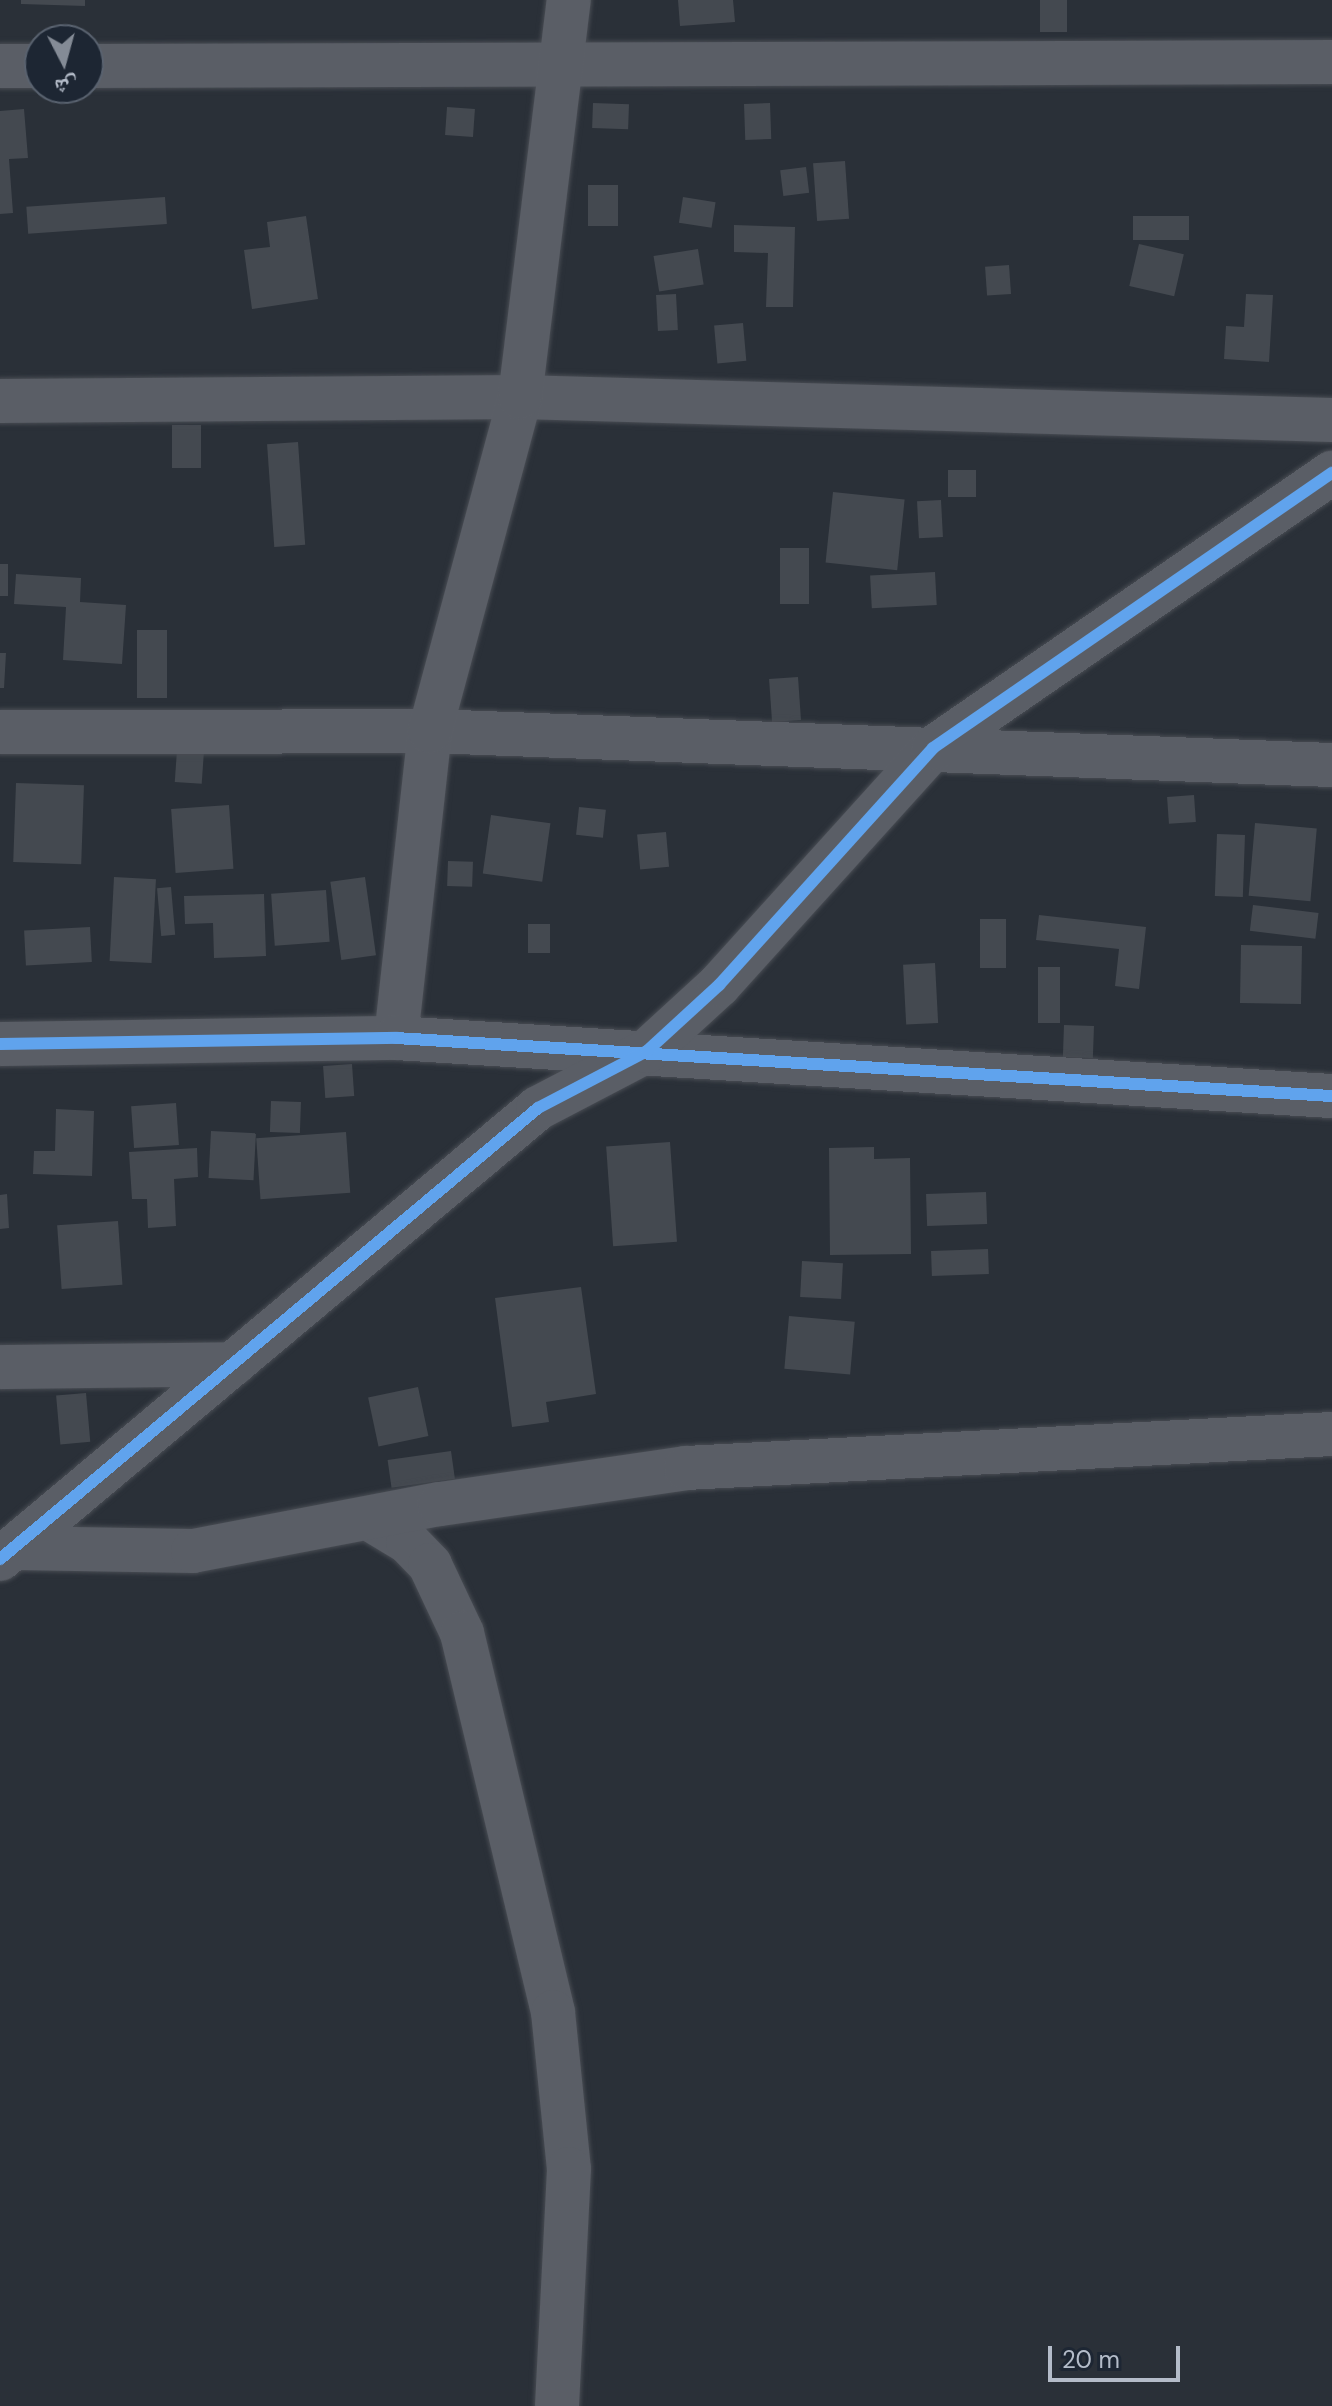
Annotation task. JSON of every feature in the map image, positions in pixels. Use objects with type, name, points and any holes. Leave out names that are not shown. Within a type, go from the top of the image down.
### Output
[{"type":"street","points":[[396,1038],[430,731],[520,397],[569,0]]},
{"type":"street","points":[[104,66],[1332,62]]},
{"type":"street","points":[[0,66],[24,66]]},
{"type":"street","points":[[0,401],[520,397],[1332,420]]},
{"type":"street","points":[[8,1554],[538,1108],[647,1051],[719,985],[933,748],[1332,473]]},
{"type":"street","points":[[0,732],[430,731],[1332,765]]},
{"type":"street","points":[[0,1044],[396,1038],[647,1051],[1332,1096]]},
{"type":"street","points":[[0,1367],[233,1364]]},
{"type":"street","points":[[8,1554],[193,1551],[440,1504],[686,1468],[1332,1434]]},
{"type":"street","points":[[368,1518],[408,1542],[430,1565],[462,1633],[553,2012],[569,2169],[557,2406]]},
{"type":"building","points":[[21,0],[85,0],[85,6],[21,4]]},
{"type":"building","points":[[678,0],[733,0],[735,22],[680,26]]},
{"type":"building","points":[[1040,0],[1067,0],[1067,32],[1040,32]]},
{"type":"building","points":[[593,103],[629,104],[628,129],[592,128]]},
{"type":"building","points":[[770,103],[771,139],[745,140],[744,104]]},
{"type":"building","points":[[447,107],[475,109],[473,137],[445,135]]},
{"type":"building","points":[[24,109],[28,158],[9,159],[13,213],[0,214],[0,111]]},
{"type":"building","points":[[845,161],[849,219],[817,221],[813,163]]},
{"type":"building","points":[[806,167],[809,193],[783,196],[780,170]]},
{"type":"building","points":[[588,185],[618,185],[618,226],[588,226]]},
{"type":"building","points":[[165,197],[167,224],[28,234],[26,207]]},
{"type":"building","points":[[683,197],[716,202],[712,228],[679,223]]},
{"type":"building","points":[[306,216],[318,299],[252,309],[244,250],[270,247],[267,222]]},
{"type":"building","points":[[1133,216],[1189,216],[1189,240],[1133,240]]},
{"type":"building","points":[[734,225],[795,227],[793,307],[766,307],[768,253],[734,252]]},
{"type":"building","points":[[1139,244],[1184,254],[1174,296],[1129,286]]},
{"type":"building","points":[[698,249],[704,285],[659,292],[654,256]]},
{"type":"building","points":[[1009,265],[1011,294],[987,296],[985,267]]},
{"type":"building","points":[[676,294],[678,330],[658,331],[656,295]]},
{"type":"building","points":[[1246,294],[1273,295],[1269,362],[1224,359],[1226,326],[1244,327]]},
{"type":"building","points":[[743,323],[746,361],[717,363],[714,326]]},
{"type":"building","points":[[172,425],[201,425],[201,468],[172,468]]},
{"type":"building","points":[[298,442],[305,545],[274,547],[267,444]]},
{"type":"building","points":[[948,470],[976,470],[976,497],[948,497]]},
{"type":"building","points":[[833,492],[905,500],[897,570],[826,563]]},
{"type":"building","points":[[941,500],[943,537],[919,538],[917,501]]},
{"type":"building","points":[[780,548],[809,548],[809,604],[780,604]]},
{"type":"building","points":[[0,564],[8,564],[8,596],[0,596]]},
{"type":"building","points":[[935,572],[937,605],[872,608],[870,575]]},
{"type":"building","points":[[16,574],[81,578],[80,602],[126,605],[122,664],[63,660],[66,607],[14,604]]},
{"type":"building","points":[[137,630],[167,630],[167,698],[137,698]]},
{"type":"building","points":[[0,653],[6,653],[4,688],[0,688]]},
{"type":"building","points":[[798,677],[801,720],[772,722],[769,679]]},
{"type":"building","points":[[177,750],[204,752],[202,784],[175,782]]},
{"type":"building","points":[[16,783],[84,785],[81,864],[13,862]]},
{"type":"building","points":[[1194,795],[1196,822],[1169,824],[1167,797]]},
{"type":"building","points":[[229,805],[233,869],[176,873],[171,809]]},
{"type":"building","points":[[579,807],[606,810],[603,838],[576,835]]},
{"type":"building","points":[[491,815],[550,823],[542,882],[483,873]]},
{"type":"building","points":[[1255,823],[1317,828],[1310,901],[1249,896]]},
{"type":"building","points":[[666,832],[669,867],[640,869],[637,835]]},
{"type":"building","points":[[1217,834],[1245,835],[1243,897],[1215,896]]},
{"type":"building","points":[[448,861],[473,862],[472,887],[447,886]]},
{"type":"building","points":[[114,877],[156,879],[152,963],[110,961]]},
{"type":"building","points":[[365,877],[376,955],[341,960],[330,882]]},
{"type":"building","points":[[171,887],[175,935],[161,936],[157,888]]},
{"type":"building","points":[[326,890],[330,942],[275,946],[271,894]]},
{"type":"building","points":[[264,894],[266,956],[214,958],[213,923],[185,924],[184,896]]},
{"type":"building","points":[[1253,905],[1319,913],[1315,939],[1250,931]]},
{"type":"building","points":[[1039,915],[1146,927],[1139,989],[1115,986],[1119,949],[1036,940]]},
{"type":"building","points":[[980,919],[1006,919],[1006,968],[980,968]]},
{"type":"building","points":[[528,924],[550,924],[550,953],[528,953]]},
{"type":"building","points":[[90,927],[92,962],[26,965],[24,930]]},
{"type":"building","points":[[1241,945],[1302,946],[1301,1004],[1240,1003]]},
{"type":"building","points":[[935,963],[938,1023],[906,1025],[903,965]]},
{"type":"building","points":[[1038,967],[1060,967],[1060,1023],[1038,1023]]},
{"type":"building","points":[[1064,1025],[1094,1026],[1093,1058],[1063,1057]]},
{"type":"building","points":[[352,1064],[354,1096],[325,1098],[323,1066]]},
{"type":"building","points":[[271,1101],[301,1102],[300,1133],[270,1132]]},
{"type":"building","points":[[176,1103],[179,1145],[134,1148],[131,1106]]},
{"type":"building","points":[[56,1109],[94,1111],[92,1176],[33,1174],[34,1151],[55,1151]]},
{"type":"building","points":[[211,1131],[256,1133],[253,1180],[209,1178]]},
{"type":"building","points":[[346,1132],[350,1193],[260,1199],[256,1138]]},
{"type":"building","points":[[670,1142],[677,1242],[613,1246],[606,1146]]},
{"type":"building","points":[[874,1147],[874,1159],[910,1158],[911,1254],[830,1255],[829,1148]]},
{"type":"building","points":[[197,1148],[198,1177],[174,1179],[176,1226],[148,1228],[147,1199],[132,1199],[129,1152]]},
{"type":"building","points":[[986,1192],[987,1224],[927,1226],[926,1194]]},
{"type":"building","points":[[7,1194],[9,1228],[0,1229],[0,1195]]},
{"type":"building","points":[[118,1221],[122,1285],[62,1289],[57,1225]]},
{"type":"building","points":[[988,1249],[989,1274],[932,1276],[931,1251]]},
{"type":"building","points":[[802,1261],[843,1263],[841,1299],[800,1297]]},
{"type":"building","points":[[581,1287],[596,1394],[546,1402],[549,1422],[512,1427],[495,1298]]},
{"type":"building","points":[[789,1316],[855,1322],[850,1375],[784,1369]]},
{"type":"building","points":[[418,1387],[428,1436],[379,1447],[368,1398]]},
{"type":"building","points":[[86,1393],[90,1442],[60,1444],[56,1396]]},
{"type":"building","points":[[451,1451],[455,1479],[392,1488],[388,1460]]},
{"type":"cycle path","points":[[0,1559],[538,1108],[647,1051],[719,985],[933,748],[1332,473]]},
{"type":"cycle path","points":[[0,1044],[396,1038],[1332,1096]]}]
